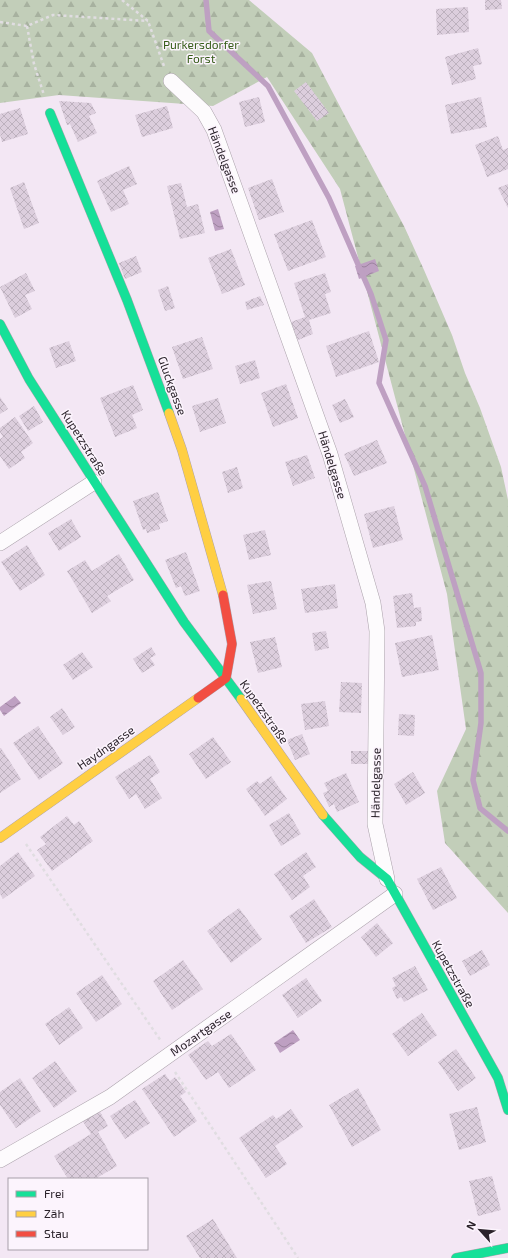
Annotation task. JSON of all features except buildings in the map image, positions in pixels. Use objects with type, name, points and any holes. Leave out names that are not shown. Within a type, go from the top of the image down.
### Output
[{"type":"street","name":"Händelgasse","points":[[171,81],[204,112],[214,130],[330,454],[373,603],[377,631],[375,824],[387,879]]},
{"type":"street","name":"Gluckgasse","points":[[50,113],[127,300],[162,390],[182,450],[224,597],[232,644],[226,678]]},
{"type":"street","name":"Kupetzstraße","points":[[0,324],[29,379],[184,622],[226,678],[326,819],[360,857],[387,879],[498,1078],[508,1110]]},
{"type":"street","points":[[0,543],[94,482]]},
{"type":"street","name":"Haydngasse","points":[[0,838],[226,678]]},
{"type":"street","name":"Mozartgasse","points":[[0,1160],[110,1098],[395,894]]},
{"type":"street","points":[[456,1258],[479,1256],[508,1248]]},
{"type":"path","points":[[122,0],[148,21],[161,60],[171,81]]},
{"type":"path","points":[[0,22],[27,26],[53,15],[148,21]]},
{"type":"path","points":[[27,26],[34,64],[50,113]]},
{"type":"path","points":[[15,827],[168,1056],[298,1258]]},
{"type":"green space","name":"Purkersdorfer Forst","points":[[0,0],[249,0],[312,53],[404,226],[452,335],[501,467],[508,500],[508,913],[445,843],[437,791],[466,729],[447,594],[340,189],[267,77],[213,106],[59,95],[0,103]]},
{"type":"water","points":[[218,209],[224,229],[215,231],[210,212]]},
{"type":"water","points":[[375,259],[379,271],[359,279],[355,266]]},
{"type":"water","points":[[15,696],[21,703],[4,716],[0,710],[0,707]]},
{"type":"water","points":[[293,1030],[300,1040],[280,1053],[274,1043]]},
{"type":"waterway","points":[[206,0],[209,31],[268,86],[329,198],[371,294],[386,340],[379,383],[425,486],[481,673],[481,723],[473,780],[480,808],[508,831]]},
{"type":"traffic: fast","points":[[50,113],[127,300],[169,413]]},
{"type":"traffic: fast","points":[[0,324],[29,379],[184,622],[241,699]]},
{"type":"traffic: fast","points":[[323,815],[360,857],[387,879],[498,1078],[508,1110]]},
{"type":"traffic: fast","points":[[456,1258],[508,1248]]},
{"type":"traffic: slow","points":[[169,413],[182,450],[223,595]]},
{"type":"traffic: slow","points":[[0,838],[198,698]]},
{"type":"traffic: slow","points":[[241,699],[323,815]]},
{"type":"traffic: jam","points":[[198,698],[226,678],[232,644],[223,595]]}]
